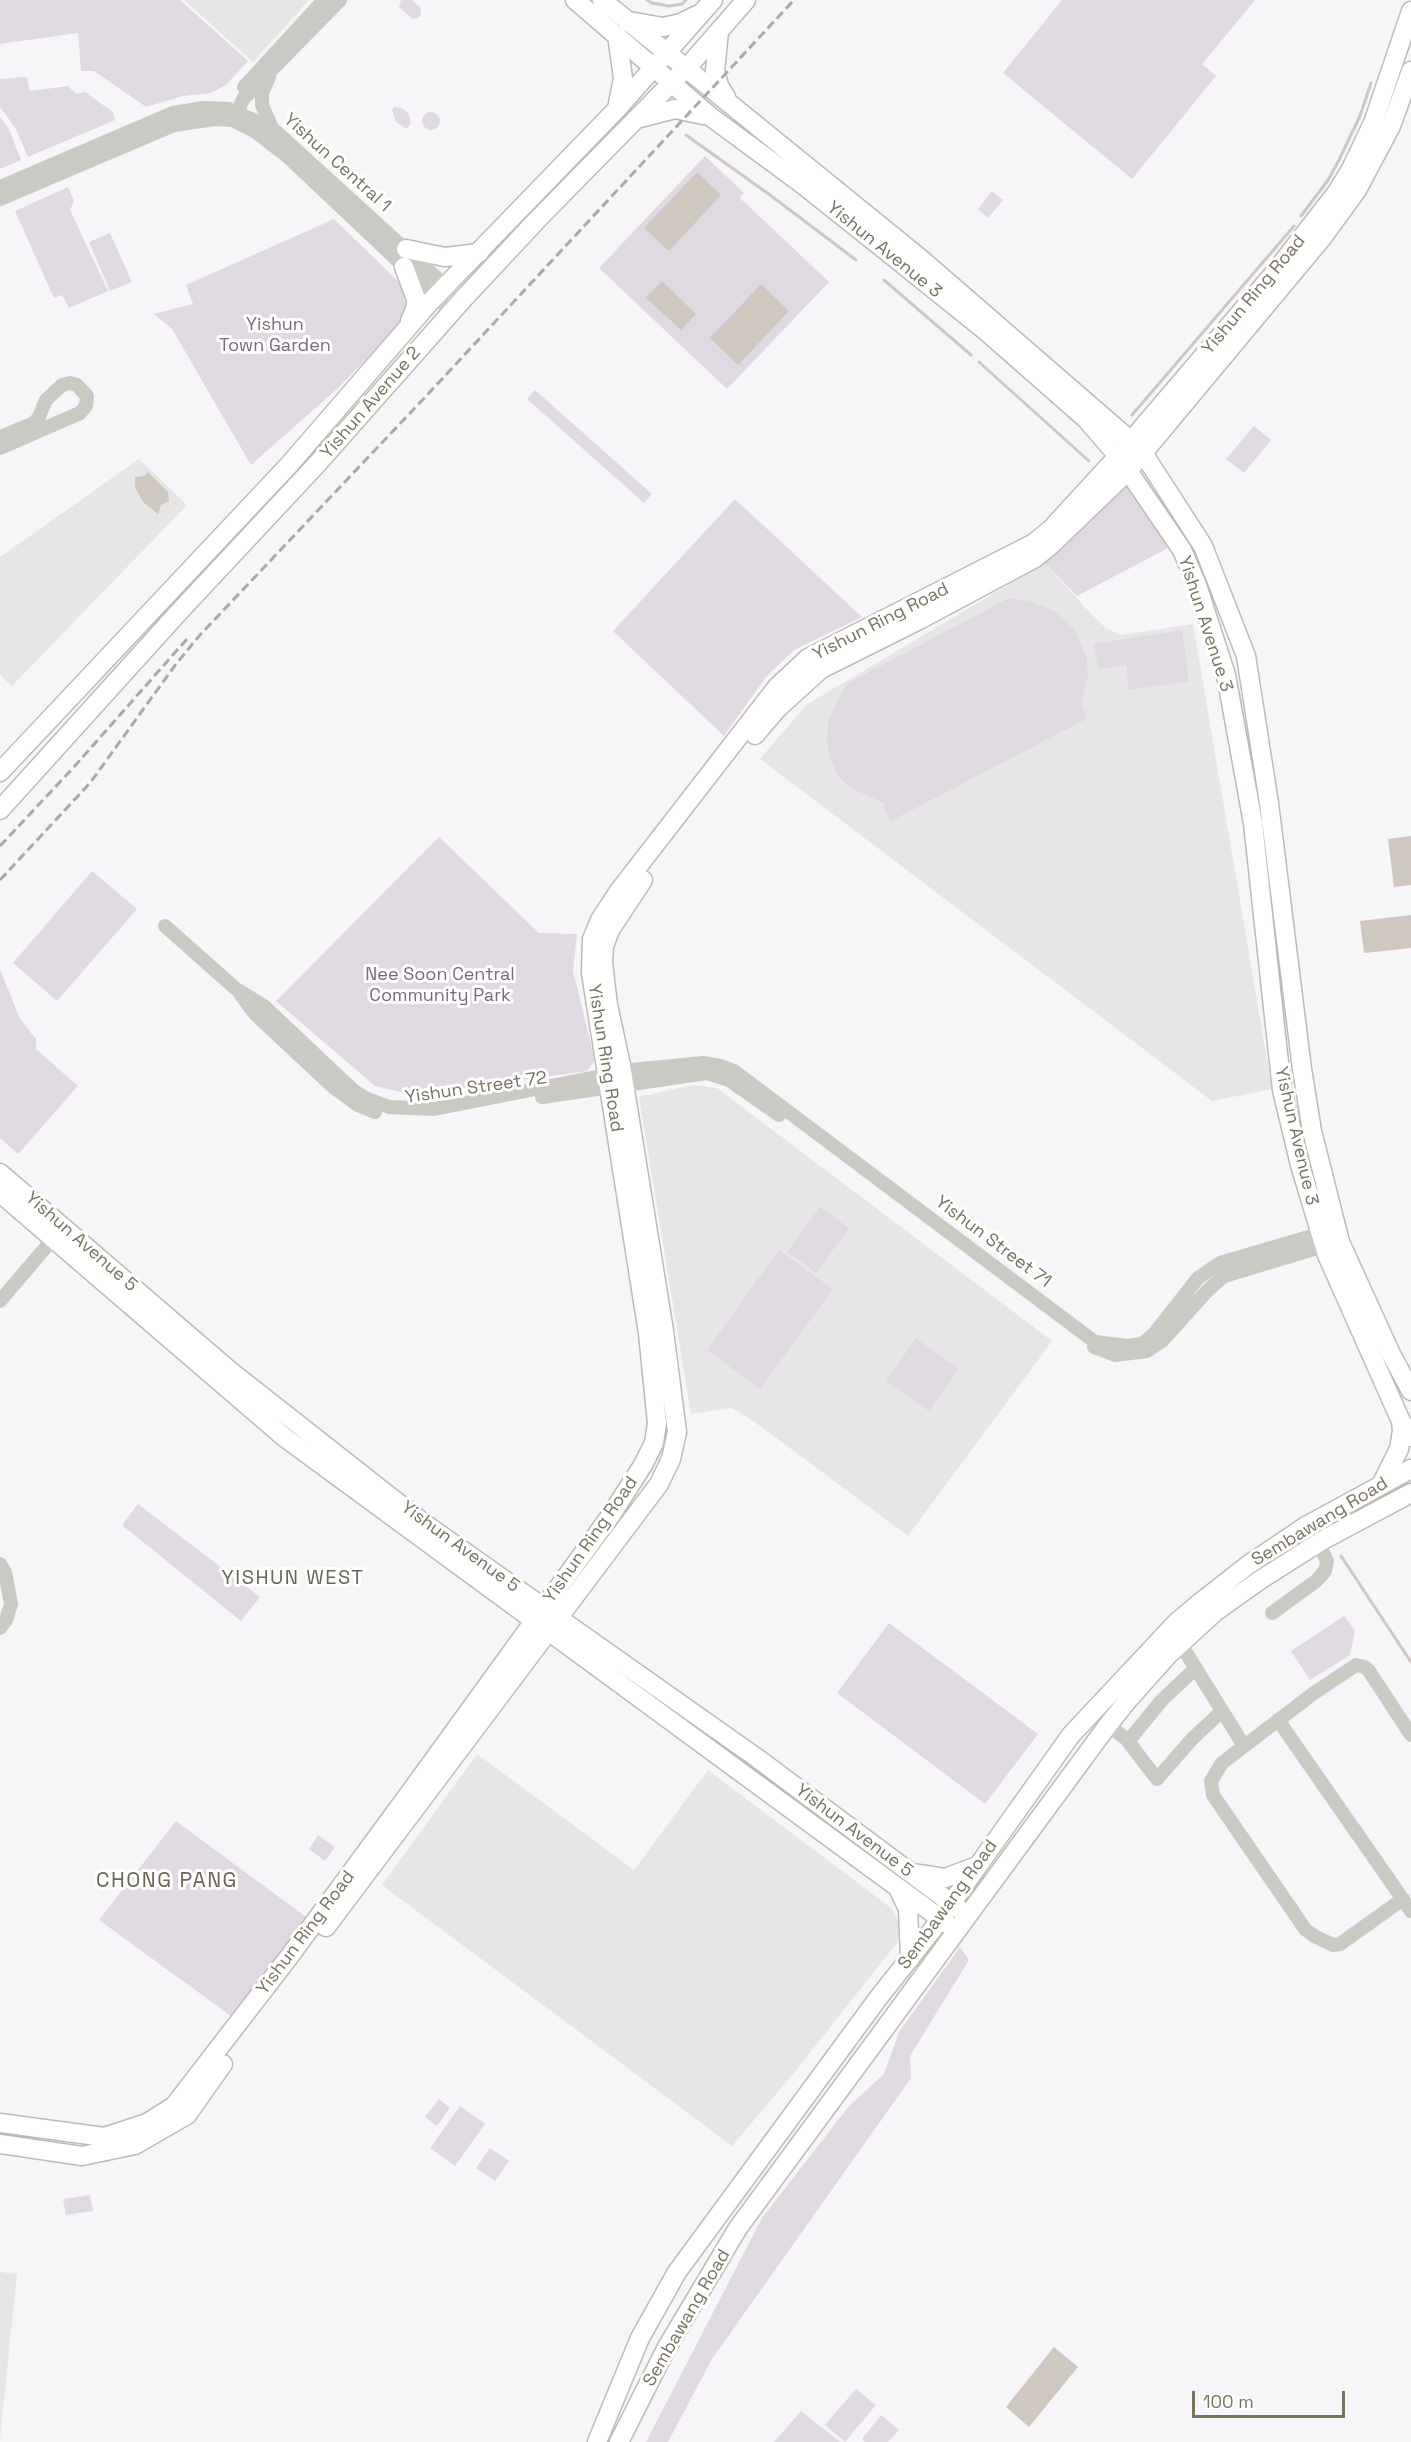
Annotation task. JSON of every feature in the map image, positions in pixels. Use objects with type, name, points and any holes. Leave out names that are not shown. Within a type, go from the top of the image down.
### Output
[{"type":"main road","points":[[575,0],[623,28],[663,27],[681,23],[709,6]]},
{"type":"main road","points":[[602,0],[623,28],[623,78],[617,109]]},
{"type":"main road","name":"Yishun Avenue 2","points":[[0,810],[178,613],[318,463],[457,306],[536,221],[672,84],[746,0]]},
{"type":"main road","name":"Yishun Avenue 2","points":[[0,772],[288,466],[440,291],[617,109],[709,6]]},
{"type":"main road","name":"Yishun Ring Road","points":[[0,2123],[104,2137],[147,2123],[174,2106],[546,1618],[659,1484],[671,1458],[677,1432],[664,1331],[616,1079],[603,954],[610,930],[630,898],[778,708],[821,669],[1035,558],[1051,545],[1123,464],[1337,192],[1373,123],[1411,11]]},
{"type":"main road","name":"Yishun Avenue 3","points":[[623,28],[667,54],[728,101],[921,259],[1137,447],[1203,546],[1246,656],[1269,803],[1309,1119],[1330,1237],[1411,1390]]},
{"type":"main road","name":"Yishun Avenue 3","points":[[623,28],[654,69],[711,117],[811,191],[987,333],[1086,419],[1123,464],[1182,550],[1197,585],[1226,675],[1253,822],[1282,1090],[1300,1165],[1400,1419],[1411,1437]]},
{"type":"main road","points":[[720,30],[714,60],[715,70],[719,86],[728,101]]},
{"type":"main road","name":"Yishun Ring Road","points":[[1137,447],[1322,238],[1357,190],[1391,126],[1411,71]]},
{"type":"main road","points":[[639,118],[675,109],[711,117]]},
{"type":"main road","points":[[405,331],[414,315],[417,303],[405,258],[478,253]]},
{"type":"main road","name":"Yishun Avenue 5","points":[[0,1173],[55,1230],[284,1437],[546,1618],[757,1758],[901,1878],[963,1924]]},
{"type":"main road","name":"Yishun Avenue 5","points":[[0,1193],[55,1230]]},
{"type":"main road","points":[[1381,1485],[1399,1449],[1402,1431],[1400,1419]]},
{"type":"main road","name":"Sembawang Road","points":[[597,2442],[640,2338],[677,2272],[804,2097],[910,1959],[1071,1735],[1178,1621],[1248,1565],[1306,1526],[1411,1469]]},
{"type":"main road","name":"Sembawang Road","points":[[619,2442],[667,2347],[738,2228],[1108,1725],[1180,1643],[1215,1612],[1318,1543],[1411,1493]]},
{"type":"main road","name":"Yishun Ring Road","points":[[0,2144],[82,2156],[135,2145],[187,2115],[546,1618]]},
{"type":"main road","points":[[910,1959],[908,1909],[901,1878],[945,1878],[977,1866]]},
{"type":"street","points":[[230,115],[238,93],[324,0]]},
{"type":"street","points":[[0,199],[174,125],[230,115],[340,0]]},
{"type":"street","points":[[270,74],[262,93],[262,105],[272,128]]},
{"type":"street","name":"Yishun Central 1","points":[[0,187],[173,112],[204,108],[272,128],[457,306]]},
{"type":"street","name":"Yishun Central 1","points":[[230,115],[288,157],[405,258]]},
{"type":"street","points":[[0,437],[32,424],[38,419],[46,400],[62,385],[77,385],[87,396],[86,406],[80,413],[0,448]]},
{"type":"street","name":"Yishun Street 72","points":[[165,926],[236,989],[256,1015],[332,1086],[358,1105],[385,1115],[400,1117],[430,1115],[616,1079]]},
{"type":"street","name":"Yishun Street 71","points":[[616,1079],[703,1063],[734,1071],[1095,1342],[1127,1346],[1142,1344],[1153,1335],[1198,1278],[1220,1263],[1330,1237]]},
{"type":"street","name":"Yishun Street 71","points":[[616,1079],[707,1073],[729,1080],[1099,1350],[1115,1355],[1147,1352],[1162,1341],[1210,1288],[1224,1276],[1330,1237]]},
{"type":"street","points":[[0,1290],[55,1230]]},
{"type":"street","points":[[0,1301],[55,1230]]},
{"type":"street","points":[[1198,1278],[1210,1288]]},
{"type":"street","points":[[1272,1613],[1316,1581],[1325,1571],[1327,1562],[1318,1543]]},
{"type":"street","points":[[0,1564],[5,1572],[10,1604],[6,1620],[0,1628]]},
{"type":"street","points":[[1180,1643],[1244,1746]]},
{"type":"street","points":[[1278,1720],[1407,1905],[1340,1944],[1333,1945],[1309,1933],[1213,1795],[1211,1781],[1222,1763],[1278,1720],[1351,1667],[1360,1665],[1369,1671],[1411,1735]]},
{"type":"street","points":[[1127,1740],[1162,1700],[1196,1668]]},
{"type":"street","points":[[1108,1725],[1127,1740],[1157,1779],[1192,1739],[1222,1711]]},
{"type":"shaded area","points":[[184,0],[309,0],[253,62]]},
{"type":"shaded area","points":[[697,172],[721,195],[669,251],[644,228]]},
{"type":"shaded area","points":[[662,281],[696,314],[681,330],[646,298]]},
{"type":"shaded area","points":[[761,284],[789,311],[738,365],[710,338]]},
{"type":"shaded area","points":[[139,459],[187,505],[12,686],[0,675],[0,557]]},
{"type":"shaded area","points":[[148,472],[168,492],[169,501],[161,505],[158,514],[143,502],[135,487],[135,477],[144,476]]},
{"type":"shaded area","points":[[1045,563],[1092,615],[1106,628],[1121,635],[1193,624],[1272,1089],[1212,1101],[760,759],[806,705]]},
{"type":"shaded area","points":[[1411,836],[1411,885],[1394,887],[1388,839]]},
{"type":"shaded area","points":[[1411,915],[1411,948],[1364,953],[1360,921]]},
{"type":"shaded area","points":[[692,1085],[717,1088],[1052,1341],[908,1536],[752,1420],[732,1408],[691,1414],[639,1097]]},
{"type":"shaded area","points":[[477,1754],[634,1870],[708,1770],[891,1908],[900,1924],[897,1943],[793,2074],[732,2146],[382,1885]]},
{"type":"shaded area","points":[[0,2272],[17,2274],[0,2439]]},
{"type":"shaded area","points":[[1054,2347],[1078,2367],[1029,2427],[1006,2407]]},
{"type":"green space","points":[[0,0],[180,0],[248,61],[226,85],[211,93],[183,96],[146,107],[94,71],[81,71],[78,33],[0,44]]},
{"type":"green space","points":[[401,0],[412,0],[420,7],[421,15],[412,19],[399,7]]},
{"type":"green space","points":[[1062,0],[1255,0],[1202,64],[1216,76],[1132,179],[1003,73]]},
{"type":"green space","points":[[27,77],[30,91],[68,86],[76,94],[85,92],[113,112],[115,120],[28,157],[16,129],[0,107],[0,79]]},
{"type":"green space","points":[[394,107],[402,108],[409,114],[411,123],[407,129],[396,122],[392,110]]},
{"type":"green space","points":[[431,112],[437,115],[440,121],[437,127],[431,130],[425,127],[422,121],[425,115]]},
{"type":"green space","points":[[0,117],[9,129],[21,160],[0,169]]},
{"type":"green space","points":[[705,156],[744,193],[740,198],[829,282],[727,389],[599,268]]},
{"type":"green space","points":[[68,187],[74,201],[70,210],[108,291],[69,308],[62,295],[54,298],[15,211]]},
{"type":"green space","points":[[992,191],[1003,200],[988,218],[978,209]]},
{"type":"green space","name":"Yishun Town Garden","points":[[334,219],[404,287],[406,319],[337,389],[251,465],[172,329],[154,314],[193,304],[186,285]]},
{"type":"green space","points":[[110,233],[132,282],[110,291],[89,242]]},
{"type":"green space","points":[[535,390],[652,494],[644,503],[527,399]]},
{"type":"green space","points":[[1254,426],[1271,440],[1244,473],[1226,459]]},
{"type":"green space","points":[[1128,483],[1168,548],[1077,596],[1045,563]]},
{"type":"green space","points":[[735,499],[862,617],[794,650],[766,677],[724,736],[613,631]]},
{"type":"green space","points":[[1009,598],[1028,601],[1053,610],[1075,630],[1087,659],[1088,675],[1081,704],[1088,718],[891,821],[883,807],[885,804],[851,788],[838,776],[831,761],[827,743],[828,722],[839,698],[848,683]]},
{"type":"green space","points":[[1182,630],[1189,681],[1129,690],[1126,665],[1098,669],[1094,644]]},
{"type":"green space","name":"Nee Soon Central Community Park","points":[[439,837],[539,933],[577,934],[573,971],[595,1060],[587,1071],[414,1095],[375,1086],[276,1001]]},
{"type":"green space","points":[[92,871],[137,909],[57,1001],[13,963]]},
{"type":"green space","points":[[0,969],[20,1019],[36,1039],[36,1049],[78,1086],[18,1154],[0,1138]]},
{"type":"green space","points":[[820,1207],[849,1228],[816,1273],[787,1252]]},
{"type":"green space","points":[[779,1250],[833,1289],[760,1389],[707,1350]]},
{"type":"green space","points":[[916,1338],[959,1369],[929,1411],[886,1381]]},
{"type":"green space","points":[[138,1504],[260,1597],[241,1621],[122,1525]]},
{"type":"green space","points":[[1344,1616],[1355,1630],[1350,1655],[1310,1680],[1291,1651]]},
{"type":"green space","points":[[889,1623],[1038,1734],[985,1804],[837,1693]]},
{"type":"green space","points":[[176,1821],[306,1917],[231,2016],[99,1920]]},
{"type":"green space","points":[[318,1835],[335,1847],[325,1861],[309,1849]]},
{"type":"green space","points":[[960,1947],[969,1960],[910,2056],[911,2078],[712,2359],[668,2442],[646,2442],[762,2218],[849,2106],[884,2074],[899,2032]]},
{"type":"green space","points":[[439,2099],[450,2108],[437,2126],[425,2117]]},
{"type":"green space","points":[[460,2106],[485,2124],[455,2166],[430,2148]]},
{"type":"green space","points":[[490,2148],[509,2161],[495,2181],[476,2168]]},
{"type":"green space","points":[[90,2195],[93,2211],[66,2215],[63,2199]]},
{"type":"green space","points":[[856,2389],[876,2405],[845,2442],[825,2425]]},
{"type":"green space","points":[[801,2411],[840,2442],[774,2442]]},
{"type":"green space","points":[[881,2415],[899,2430],[888,2442],[865,2442],[862,2439]]},
{"type":"waterway","points":[[647,0],[669,6],[682,4],[686,0]]},
{"type":"waterway","points":[[1301,216],[1328,180],[1339,160],[1360,116],[1371,83]]},
{"type":"waterway","points":[[686,135],[856,260]]},
{"type":"waterway","points":[[1132,415],[1294,226]]},
{"type":"waterway","points":[[884,280],[971,355]]},
{"type":"waterway","points":[[979,362],[1089,461]]},
{"type":"waterway","points":[[1341,1556],[1411,1662]]},
{"type":"railway","points":[[0,880],[90,783],[176,664],[200,635],[429,393],[794,0]]},
{"type":"railway","points":[[0,846],[73,768],[187,639]]},
{"type":"district","name":"YISHUN WEST","points":[[293,1579]]},
{"type":"district","name":"CHONG PANG","points":[[167,1881]]}]
